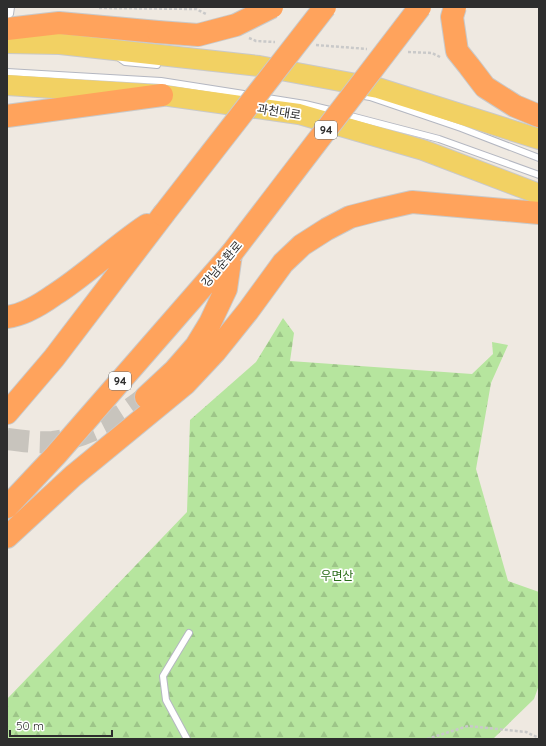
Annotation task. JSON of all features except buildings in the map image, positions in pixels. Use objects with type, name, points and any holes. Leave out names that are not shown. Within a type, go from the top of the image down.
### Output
[{"type":"highway","points":[[7,29],[59,23],[198,35],[236,25],[272,7]]},
{"type":"highway","points":[[7,413],[54,358],[325,7]]},
{"type":"highway","name":"강남순환로","points":[[7,507],[55,456],[231,254],[420,7]]},
{"type":"highway","points":[[455,7],[452,17],[457,51],[485,87],[515,106],[539,116]]},
{"type":"highway","points":[[7,116],[162,95]]},
{"type":"highway","points":[[7,537],[73,476],[185,384],[215,352],[248,311],[283,263],[302,246],[327,229],[350,217],[412,202],[539,213]]},
{"type":"highway","points":[[7,317],[36,307],[83,275],[129,237],[163,215]]},
{"type":"highway","points":[[146,397],[176,370],[196,346],[210,323],[226,289],[231,254]]},
{"type":"main road","points":[[7,43],[60,44],[259,66],[378,88],[539,139]]},
{"type":"main road","name":"과천대로","points":[[7,85],[162,95],[299,114],[423,150],[539,194]]},
{"type":"lane","points":[[7,15],[10,14],[11,7]]},
{"type":"lane","points":[[108,49],[125,62],[164,65]]},
{"type":"lane","points":[[7,72],[161,81],[305,104],[439,139],[539,175]]},
{"type":"lane","points":[[266,75],[280,78]]},
{"type":"lane","points":[[347,92],[370,97],[462,128],[539,158]]},
{"type":"lane","points":[[187,739],[166,700],[163,676],[189,633]]},
{"type":"path","points":[[427,739],[468,726],[526,732],[539,738]]},
{"type":"green space","name":"우면산","points":[[283,318],[294,333],[290,361],[472,374],[493,354],[492,342],[508,345],[491,383],[476,469],[508,581],[539,592],[539,685],[534,699],[493,739],[7,739],[7,699],[187,512],[190,420],[256,362]]},
{"type":"tunnel","points":[[7,439],[36,442],[66,440],[114,420],[146,397]]}]
